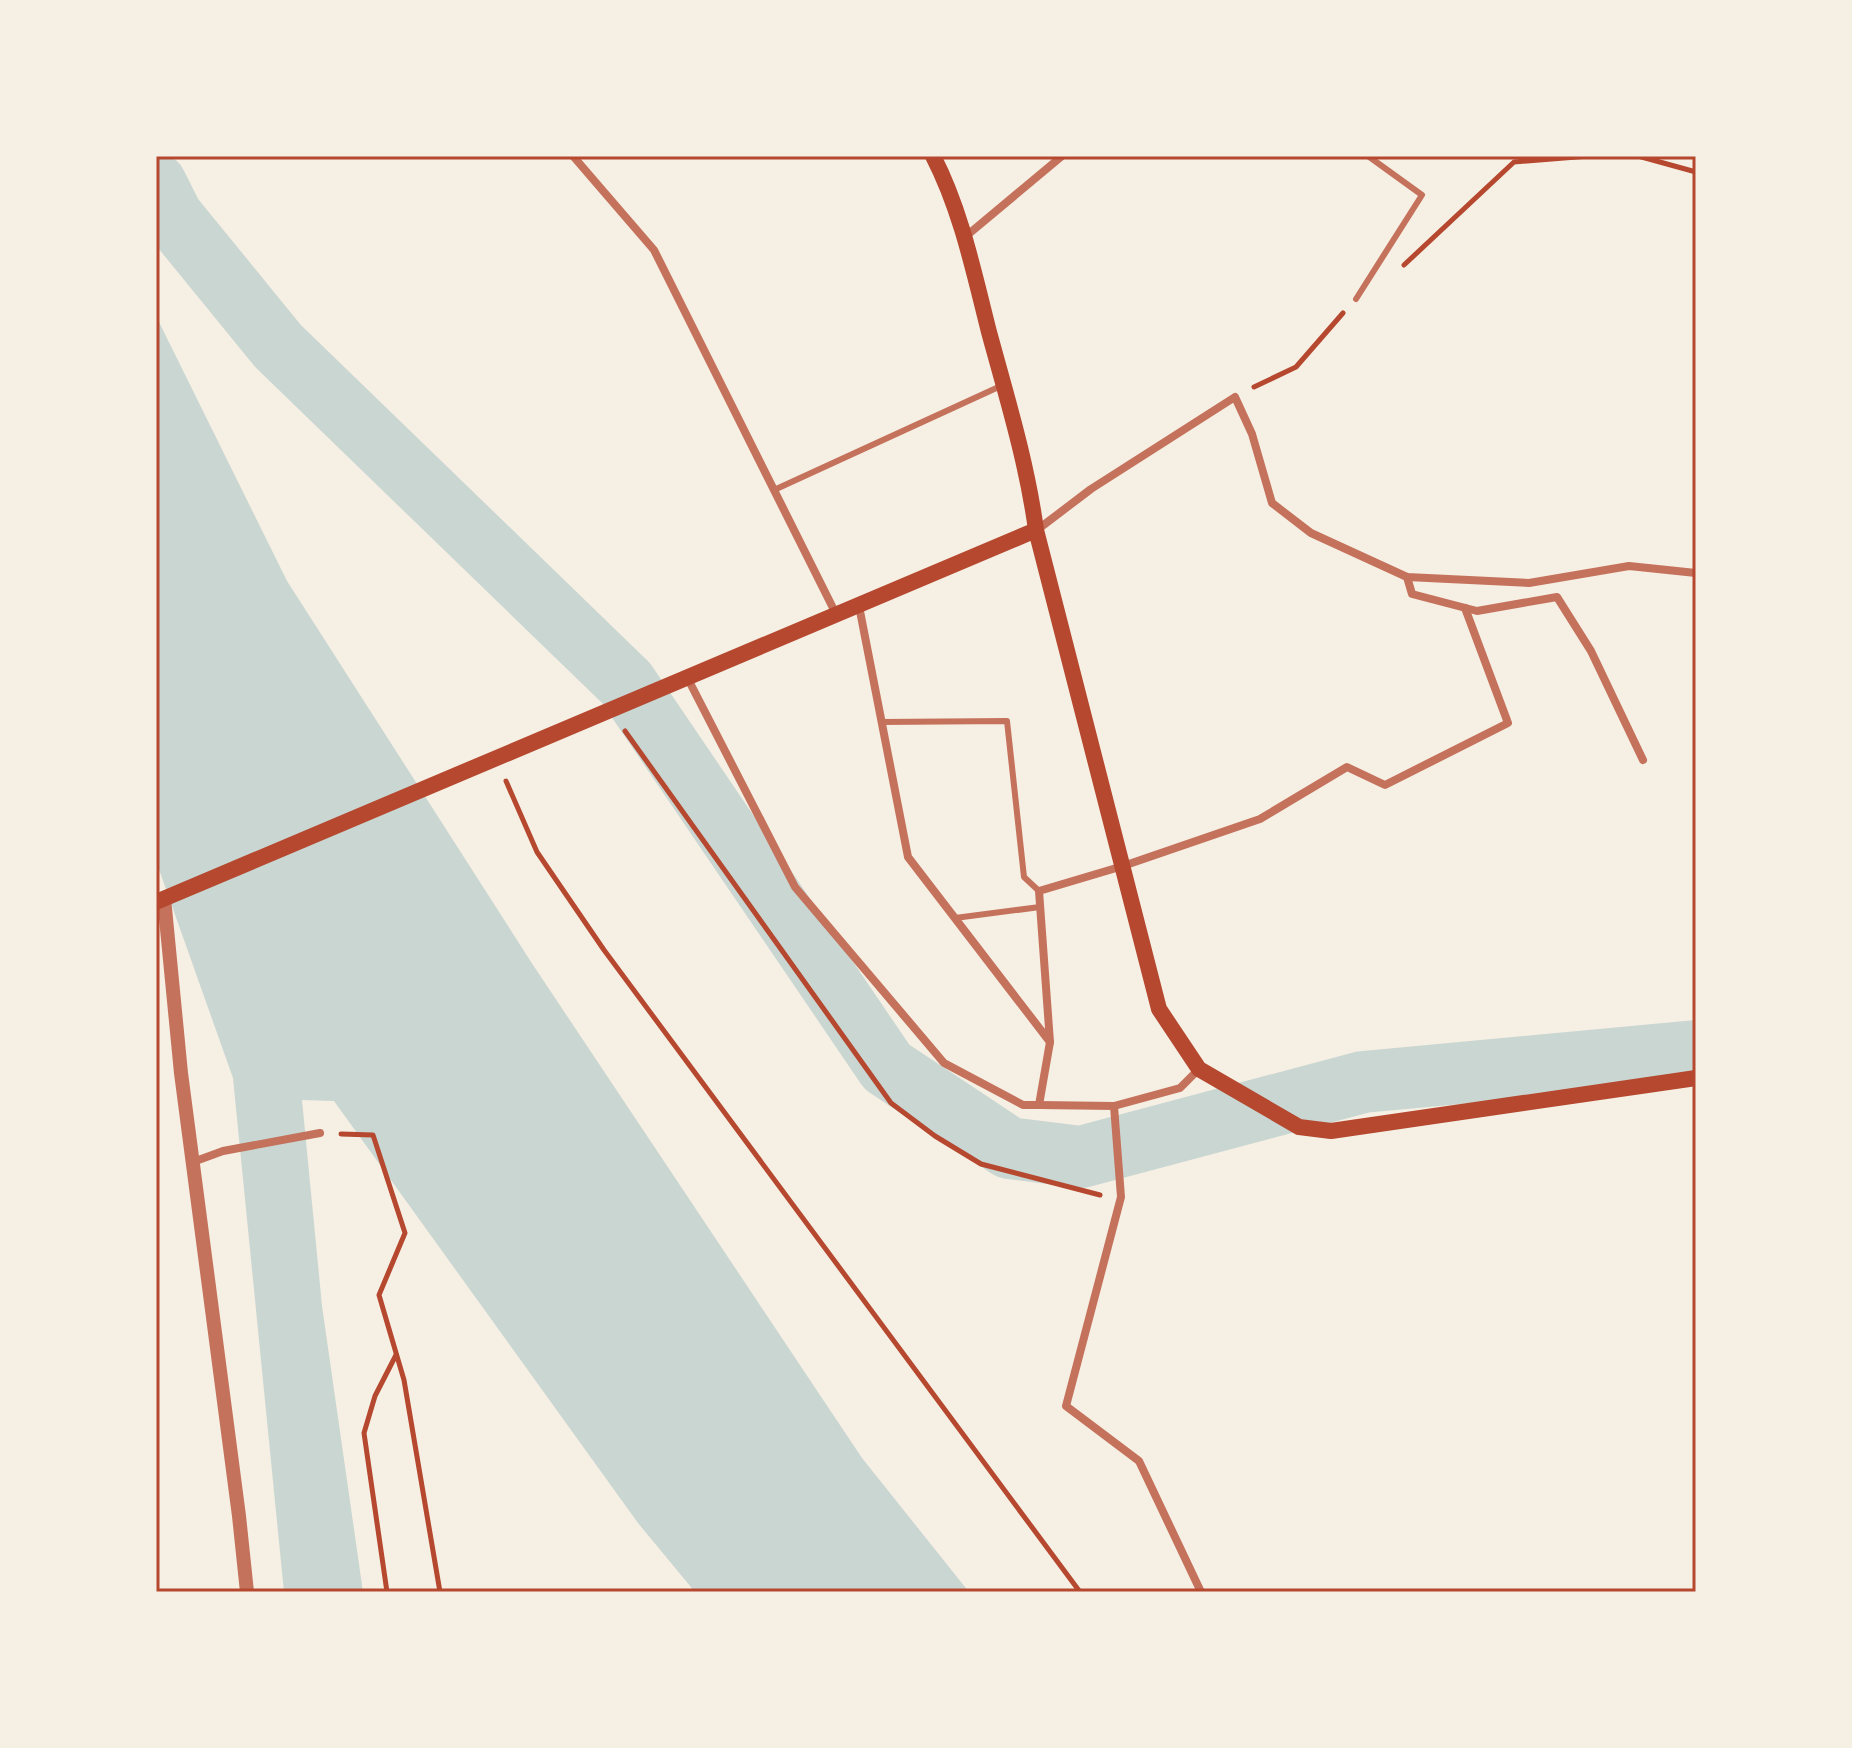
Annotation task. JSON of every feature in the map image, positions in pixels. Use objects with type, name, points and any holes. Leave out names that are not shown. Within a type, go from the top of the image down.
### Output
[{"type":"main road","points":[[933,156],[964,238],[1030,486],[1036,530],[1159,1009],[1199,1069],[1299,1127],[1331,1131],[1696,1078]]},
{"type":"main road","points":[[160,900],[1036,530]]},
{"type":"street","points":[[573,156],[654,250],[836,615]]},
{"type":"street","points":[[964,238],[1062,156]]},
{"type":"street","points":[[1036,530],[1091,489],[1235,397],[1252,434],[1272,503],[1311,533],[1407,577],[1529,583],[1629,566],[1696,573]]},
{"type":"street","points":[[1407,577],[1412,594],[1477,611],[1557,597],[1591,651],[1643,760]]},
{"type":"street","points":[[859,606],[908,857],[1050,1042]]},
{"type":"street","points":[[1039,1105],[1050,1042],[1039,891],[1260,819],[1347,767],[1385,785],[1508,723],[1465,608]]},
{"type":"street","points":[[688,679],[795,887],[944,1063],[1023,1105],[1114,1106],[1180,1088],[1199,1069]]},
{"type":"street","points":[[160,900],[247,1592]]},
{"type":"street","points":[[1114,1106],[1121,1197],[1066,1406],[1139,1461],[1201,1592]]},
{"type":"street","points":[[193,1162],[223,1151],[320,1133]]},
{"type":"lane","points":[[1356,299],[1422,195],[1368,156]]},
{"type":"lane","points":[[774,490],[1003,385]]},
{"type":"lane","points":[[881,722],[1007,721],[1024,877],[1039,891]]},
{"type":"lane","points":[[955,918],[1040,907]]},
{"type":"path","points":[[1396,272],[1514,162],[1589,156]]},
{"type":"path","points":[[1638,156],[1696,172]]},
{"type":"path","points":[[1235,397],[1296,367],[1356,299]]},
{"type":"path","points":[[621,726],[891,1103],[935,1136],[981,1164],[1087,1193],[1121,1197]]},
{"type":"path","points":[[497,759],[537,852],[604,950],[1080,1592]]},
{"type":"path","points":[[320,1133],[373,1135],[405,1233],[379,1295],[404,1380],[440,1592]]},
{"type":"path","points":[[387,1592],[364,1433],[375,1396],[396,1355]]},
{"type":"shaded area","points":[[156,316],[287,581],[533,965],[862,1458],[969,1592],[695,1592],[638,1523],[334,1101],[302,1100],[322,1306],[363,1592],[284,1592],[233,1078],[156,861]]},
{"type":"waterway","points":[[156,184],[172,216],[278,346],[626,683],[887,1067],[1009,1148],[1081,1157],[1363,1082],[1696,1051]]}]
